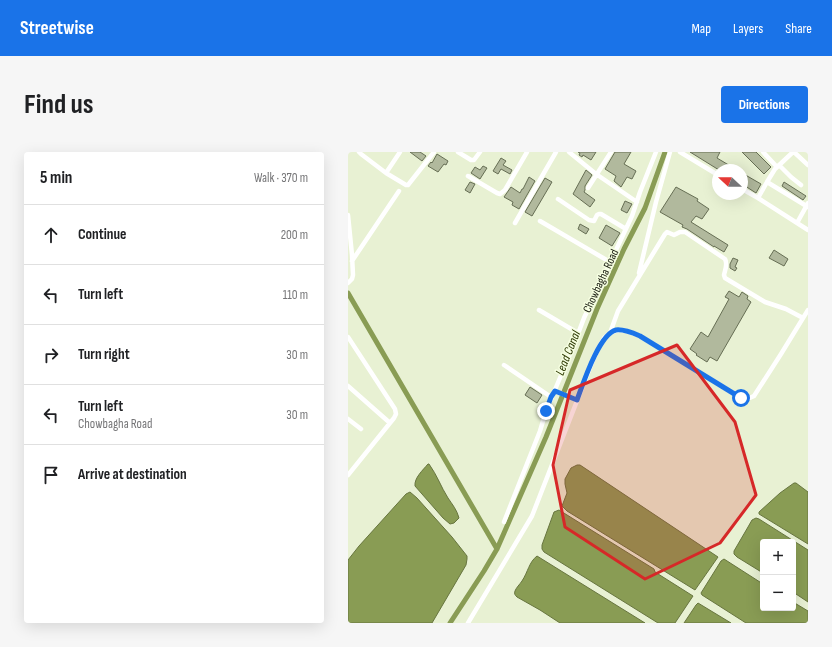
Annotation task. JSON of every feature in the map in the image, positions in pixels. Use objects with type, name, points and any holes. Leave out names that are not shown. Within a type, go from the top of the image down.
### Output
[{"type":"street","points":[[359,152],[386,173],[406,185],[408,185],[434,152]]},
{"type":"street","points":[[386,173],[400,152]]},
{"type":"street","points":[[458,152],[471,160],[474,160],[480,152]]},
{"type":"street","points":[[468,176],[500,194],[505,190],[527,152]]},
{"type":"street","points":[[515,223],[556,152]]},
{"type":"street","points":[[588,188],[611,152]]},
{"type":"street","name":"Chowbagha Road","points":[[504,522],[540,431],[551,397],[555,391],[584,318],[632,216],[656,152]]},
{"type":"street","points":[[637,279],[670,152]]},
{"type":"street","points":[[680,152],[712,171]]},
{"type":"street","points":[[763,152],[801,185]]},
{"type":"street","points":[[758,198],[778,166],[794,152],[808,165]]},
{"type":"street","points":[[573,153],[596,174],[637,202]]},
{"type":"street","points":[[767,182],[807,206],[797,223]]},
{"type":"street","points":[[352,261],[399,190]]},
{"type":"street","points":[[748,192],[808,230]]},
{"type":"street","points":[[558,199],[589,220],[594,221],[597,215],[601,214],[626,230]]},
{"type":"street","points":[[348,215],[353,275],[349,282]]},
{"type":"street","points":[[540,221],[610,262]]},
{"type":"street","points":[[610,333],[618,311],[667,232],[674,235],[682,231],[685,232],[725,258],[727,264],[724,275],[728,279],[765,302],[786,309],[803,318]]},
{"type":"street","points":[[539,310],[578,333]]},
{"type":"street","points":[[468,623],[532,516],[577,400],[604,338],[615,330],[640,336],[741,398],[748,399],[754,396],[808,310]]},
{"type":"street","points":[[348,336],[395,409],[396,414],[348,474]]},
{"type":"street","points":[[504,365],[551,397]]},
{"type":"street","points":[[348,386],[390,422]]},
{"type":"street","points":[[555,391],[577,400]]},
{"type":"street","points":[[348,419],[361,429]]},
{"type":"highlighted area","points":[[677,345],[735,422],[756,495],[720,543],[645,579],[565,527],[553,465],[570,390]]},
{"type":"shaded area","points":[[428,464],[432,468],[457,512],[459,518],[454,523],[450,524],[443,518],[415,486],[417,477]]},
{"type":"shaded area","points":[[580,465],[718,557],[695,590],[567,511],[562,506],[567,493],[565,479],[571,468]]},
{"type":"shaded area","points":[[794,483],[808,492],[808,544],[759,514],[759,512],[780,493]]},
{"type":"shaded area","points":[[410,492],[452,537],[467,556],[466,565],[432,623],[348,623],[348,560],[406,494]]},
{"type":"shaded area","points":[[559,510],[654,569],[655,572],[693,596],[675,623],[658,623],[544,552],[542,545],[554,512]]},
{"type":"shaded area","points":[[756,518],[759,519],[791,539],[760,539],[760,571],[734,554],[734,551],[752,520]]},
{"type":"shaded area","points":[[796,542],[808,550],[808,602],[796,594]]},
{"type":"shaded area","points":[[537,556],[645,623],[560,623],[517,597],[515,592],[532,561]]},
{"type":"shaded area","points":[[724,559],[760,582],[760,611],[796,611],[796,604],[808,611],[808,623],[746,623],[702,595],[701,593],[721,561]]},
{"type":"shaded area","points":[[698,603],[731,623],[684,623]]},
{"type":"building","points":[[410,152],[420,152],[426,156],[422,161]]},
{"type":"building","points":[[578,152],[596,152],[591,160],[583,155],[582,157]]},
{"type":"building","points":[[615,152],[631,152],[624,164],[636,171],[632,179],[627,177],[621,187],[614,181],[616,176],[605,169]]},
{"type":"building","points":[[690,152],[720,152],[717,158],[727,164],[712,164],[712,166]]},
{"type":"building","points":[[742,152],[756,152],[771,167],[764,174]]},
{"type":"building","points":[[437,154],[448,161],[446,165],[444,164],[438,172],[428,166],[431,162],[432,163]]},
{"type":"building","points":[[501,158],[506,161],[503,165],[512,170],[510,174],[501,169],[498,174],[493,171]]},
{"type":"building","points":[[483,166],[487,168],[480,179],[471,173],[475,167],[480,170]]},
{"type":"building","points":[[586,170],[592,175],[585,186],[584,192],[595,200],[590,207],[573,194]]},
{"type":"building","points":[[748,176],[761,184],[756,193],[748,188]]},
{"type":"building","points":[[529,177],[535,181],[519,209],[512,205],[513,202],[504,197],[511,187],[520,193]]},
{"type":"building","points":[[545,178],[552,182],[532,216],[525,212]]},
{"type":"building","points":[[470,182],[475,184],[470,193],[465,190]]},
{"type":"building","points":[[784,182],[806,196],[803,200],[782,186]]},
{"type":"building","points":[[676,187],[698,199],[697,201],[709,209],[702,219],[696,216],[691,222],[728,245],[724,252],[660,212]]},
{"type":"building","points":[[625,201],[632,204],[627,213],[621,210]]},
{"type":"building","points":[[580,224],[589,229],[586,234],[578,229]]},
{"type":"building","points":[[606,225],[620,233],[612,246],[599,238]]},
{"type":"building","points":[[774,250],[788,259],[784,266],[769,258]]},
{"type":"building","points":[[733,258],[738,260],[735,271],[730,268]]},
{"type":"building","points":[[729,291],[739,297],[742,292],[748,296],[747,299],[751,302],[717,361],[710,357],[707,362],[690,349],[701,332],[708,337],[729,299],[725,297]]},
{"type":"building","points":[[530,387],[542,395],[537,403],[525,395]]},
{"type":"waterway","name":"Lead Canal","points":[[450,623],[497,549],[546,437],[597,309],[624,249],[645,208],[665,152]]},
{"type":"waterway","points":[[348,293],[497,549]]},
{"type":"route","points":[[546,411],[555,391],[577,400],[599,347],[604,338],[615,330],[626,331],[640,336],[741,398]]}]
